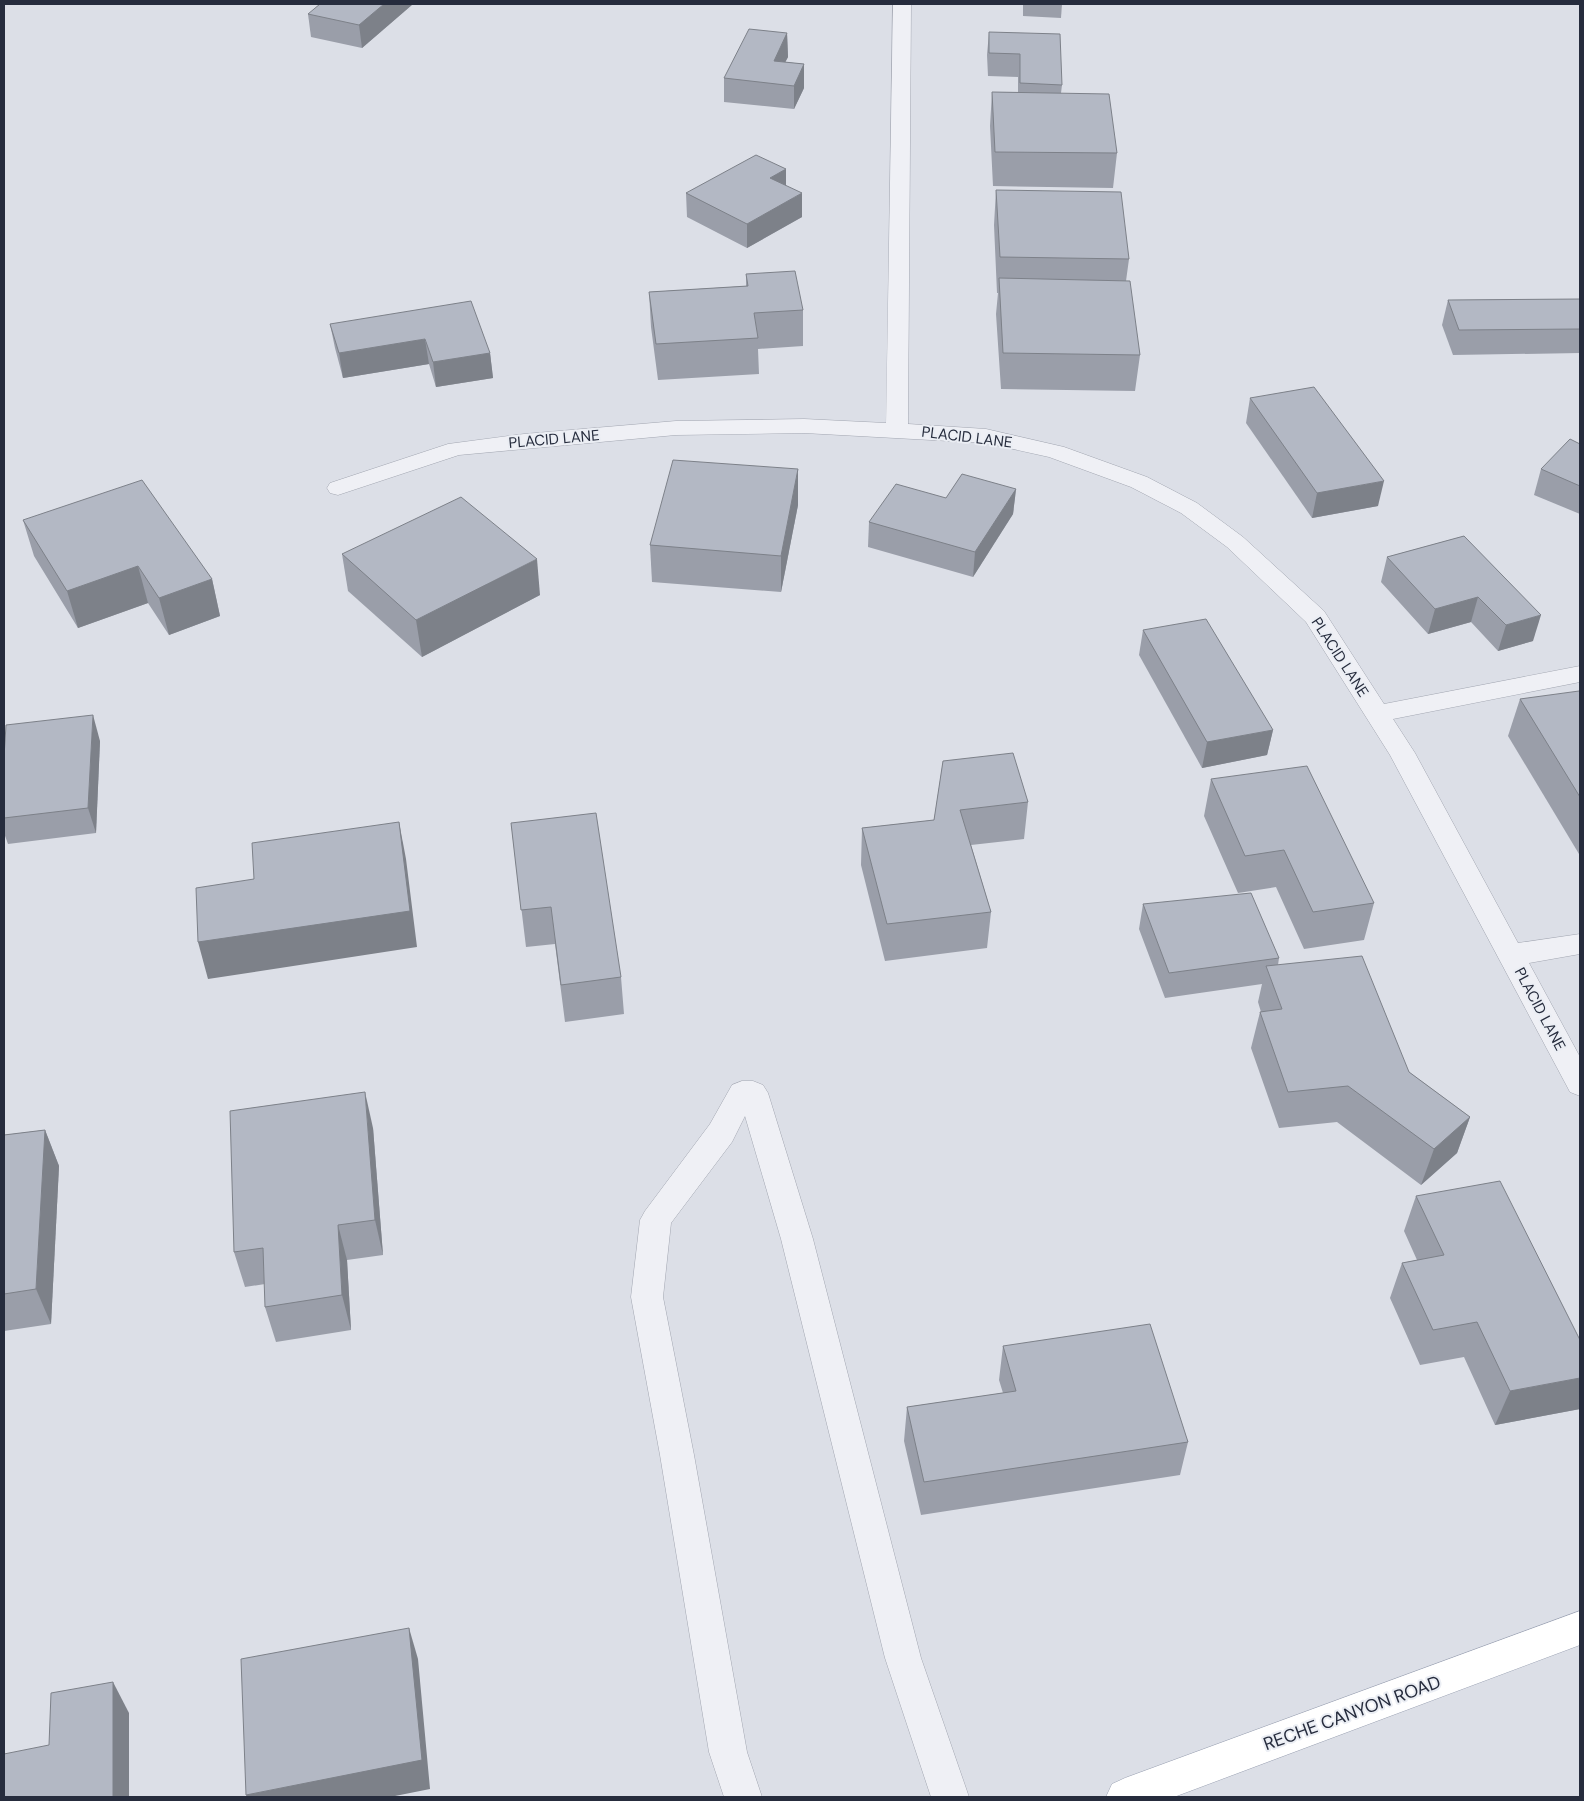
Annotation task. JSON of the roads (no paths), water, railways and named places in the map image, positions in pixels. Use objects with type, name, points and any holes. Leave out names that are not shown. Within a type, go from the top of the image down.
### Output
[{"type":"main road","name":"RECHE CANYON ROAD","points":[[1124,1797],[1580,1628]]},
{"type":"street","points":[[897,430],[902,4]]},
{"type":"street","name":"PLACID LANE","points":[[338,488],[456,449],[524,441],[676,428],[804,426],[986,436],[1056,452],[1139,482],[1190,508],[1235,542],[1315,617],[1402,753],[1580,1084]]},
{"type":"street","points":[[1377,714],[1580,674]]},
{"type":"street","points":[[1512,955],[1580,944]]},
{"type":"street","points":[[743,1797],[728,1752],[677,1455],[647,1297],[656,1220],[721,1133],[742,1093],[753,1093],[797,1239],[903,1658],[950,1797]]}]
